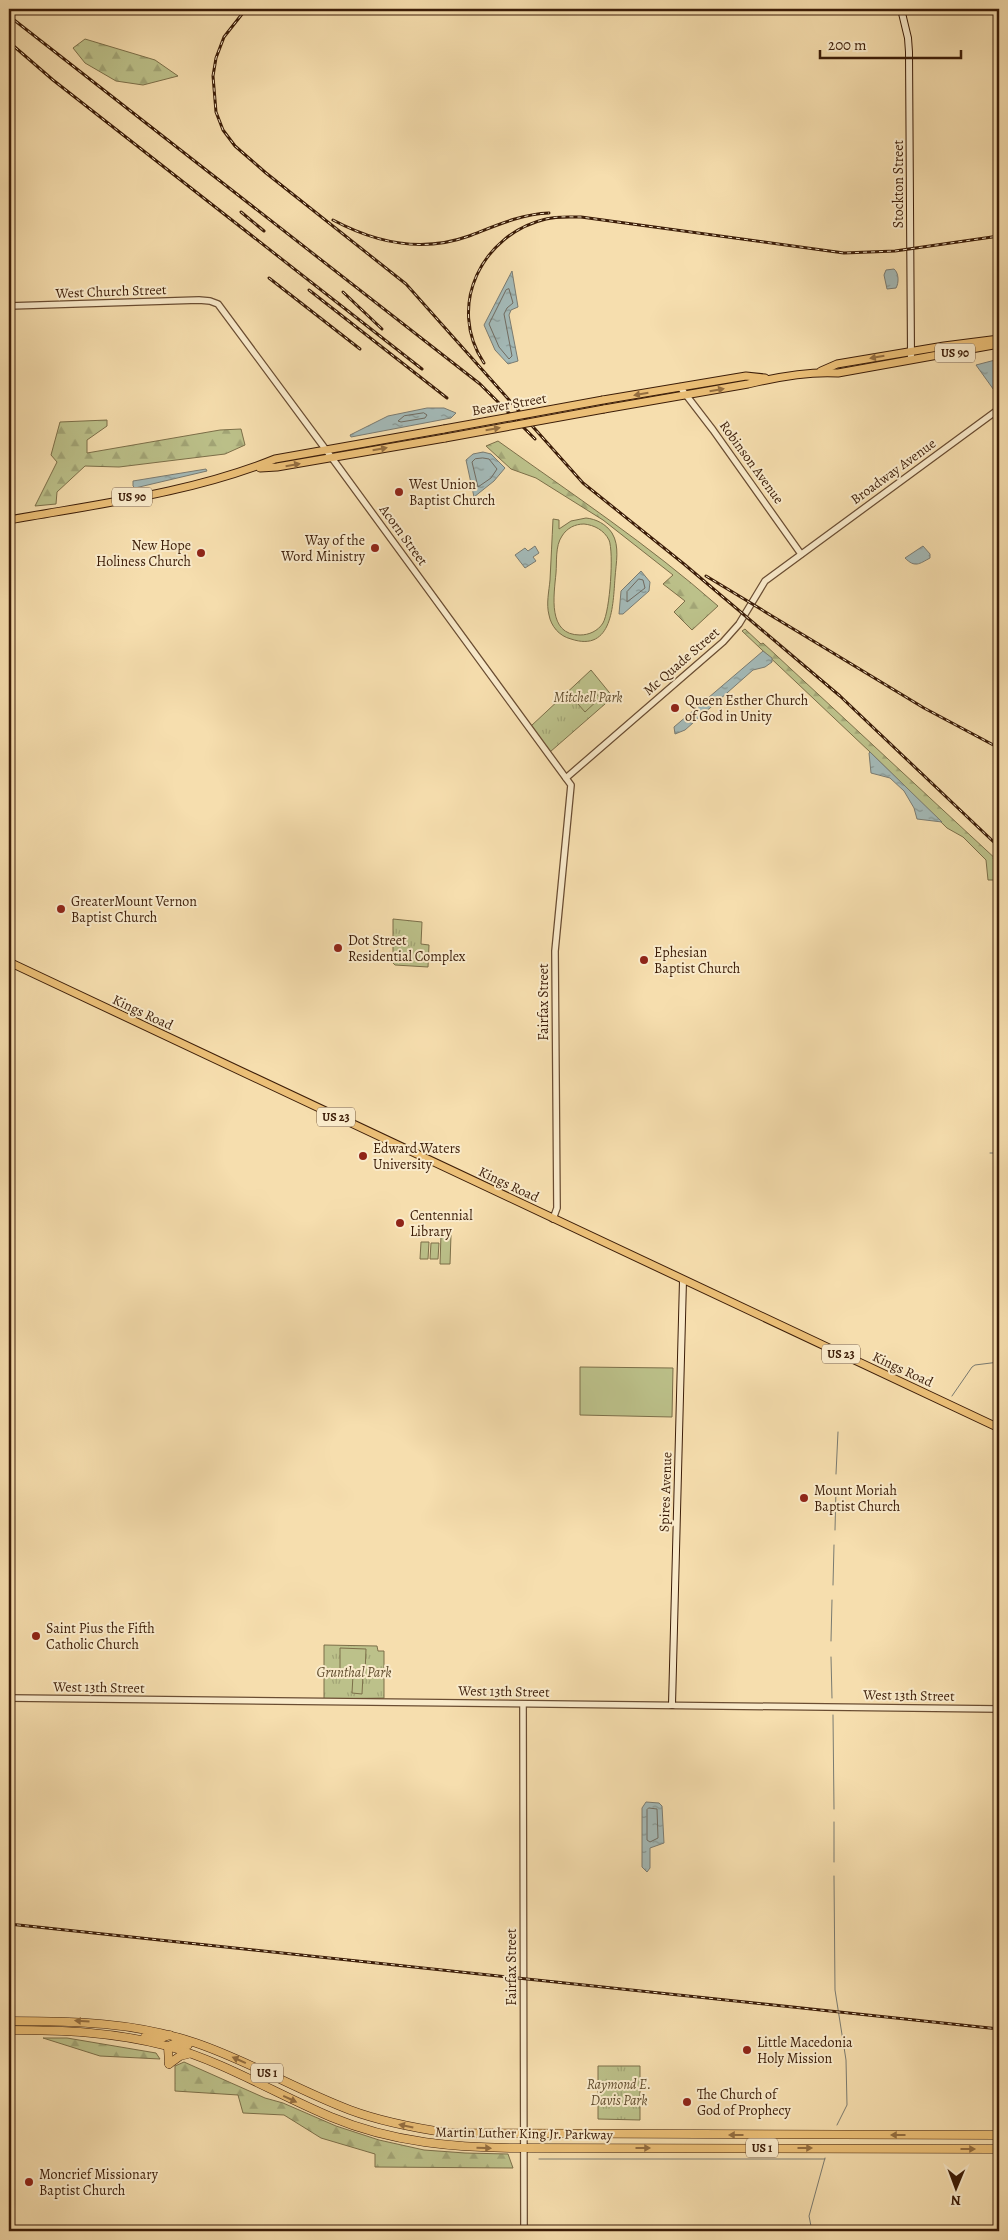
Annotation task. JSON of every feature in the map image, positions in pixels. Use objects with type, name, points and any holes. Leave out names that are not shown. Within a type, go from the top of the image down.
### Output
[{"type":"highway","name":"Martin Luther King Jr. Parkway","points":[[9,2021],[101,2023],[170,2035],[208,2047],[334,2104],[370,2117],[410,2127],[449,2132],[524,2134],[999,2135]]},
{"type":"highway","name":"Martin Luther King Jr. Parkway","points":[[9,2030],[57,2030],[106,2034],[168,2047],[331,2117],[369,2131],[429,2144],[472,2148],[999,2149]]},
{"type":"highway","points":[[106,2034],[161,2038],[170,2035]]},
{"type":"highway","points":[[188,2054],[180,2056],[169,2064],[168,2047],[177,2043],[208,2047]]},
{"type":"main road","name":"Stockton Street","points":[[901,9],[908,38],[909,52],[911,360]]},
{"type":"main road","name":"Beaver Street","points":[[818,372],[837,364],[911,351],[999,339]]},
{"type":"main road","name":"Beaver Street","points":[[254,468],[277,467],[332,458],[748,384],[770,378],[818,372],[838,373],[999,344]]},
{"type":"main road","name":"Beaver Street","points":[[9,520],[179,488],[254,468],[275,459],[746,376],[770,378]]},
{"type":"main road","name":"Kings Road","points":[[9,962],[999,1428]]},
{"type":"main road","name":"Spires Avenue","points":[[672,1705],[683,1280]]},
{"type":"street","name":"West Church Street","points":[[9,306],[199,300],[214,302]]},
{"type":"street","name":"Acorn Street","points":[[214,302],[225,311],[571,785]]},
{"type":"street","name":"Robinson Avenue","points":[[680,387],[763,498],[801,554]]},
{"type":"street","name":"Broadway Avenue","points":[[801,554],[999,409]]},
{"type":"street","name":"Mc Quade Street","points":[[566,778],[723,642],[740,624],[765,582],[801,554]]},
{"type":"street","name":"Fairfax Street","points":[[553,1219],[557,1208],[555,951],[571,785]]},
{"type":"street","name":"West 13th Street","points":[[9,1698],[999,1709]]},
{"type":"street","name":"Fairfax Street","points":[[523,1704],[524,2231]]},
{"type":"green space","points":[[85,39],[155,60],[178,76],[143,85],[116,81],[85,63],[73,48]]},
{"type":"green space","points":[[107,420],[107,426],[87,440],[87,453],[220,430],[241,429],[245,445],[225,454],[119,467],[85,466],[57,492],[56,504],[35,506],[57,462],[51,455],[60,422]]},
{"type":"green space","points":[[498,441],[638,541],[718,606],[692,630],[674,612],[685,601],[663,584],[673,575],[603,520],[536,478],[511,469],[486,446]]},
{"type":"green space","points":[[586,518],[600,522],[612,533],[617,549],[613,600],[608,624],[603,633],[595,639],[585,641],[567,638],[559,633],[550,619],[548,611],[553,519],[559,520],[559,529],[571,521]],"holes":[[[577,525],[588,525],[602,531],[609,540],[611,556],[610,582],[608,607],[603,623],[593,632],[580,635],[569,633],[557,621],[554,602],[557,554],[558,544],[566,531]]]},
{"type":"green space","points":[[745,629],[761,644],[763,643],[999,862],[999,880],[988,880],[986,860],[963,837],[947,828],[742,631]]},
{"type":"green space","name":"Mitchell Park","points":[[591,670],[613,697],[550,752],[531,726]]},
{"type":"green space","points":[[593,690],[600,698],[585,712],[578,704]]},
{"type":"green space","points":[[393,919],[422,922],[421,944],[429,945],[428,967],[395,965],[393,963]]},
{"type":"green space","points":[[441,1235],[451,1235],[450,1264],[440,1264]]},
{"type":"green space","points":[[421,1242],[429,1242],[428,1259],[420,1259]]},
{"type":"green space","points":[[431,1243],[439,1243],[438,1259],[430,1259]]},
{"type":"green space","points":[[580,1367],[673,1368],[672,1417],[580,1415]]},
{"type":"green space","name":"Grunthal Park","points":[[324,1645],[377,1646],[378,1651],[384,1651],[384,1698],[324,1699]]},
{"type":"green space","points":[[340,1648],[366,1649],[365,1674],[340,1673]]},
{"type":"green space","points":[[353,1675],[363,1675],[362,1694],[352,1693]]},
{"type":"green space","points":[[43,2038],[67,2038],[156,2053],[160,2059],[100,2056]]},
{"type":"green space","points":[[184,2062],[265,2098],[283,2103],[336,2126],[379,2140],[424,2150],[508,2154],[513,2168],[375,2167],[375,2154],[321,2138],[284,2115],[243,2113],[238,2095],[175,2091],[175,2066]]},
{"type":"green space","name":"Raymond E. Davis Park","points":[[598,2066],[640,2066],[640,2120],[598,2119]]},
{"type":"water","points":[[894,269],[898,275],[897,286],[896,288],[887,289],[884,275],[886,270]]},
{"type":"water","points":[[512,271],[518,307],[511,310],[509,315],[518,361],[508,364],[495,350],[484,325]]},
{"type":"water","points":[[999,359],[999,392],[996,393],[976,365]]},
{"type":"water","points":[[427,408],[444,408],[456,413],[451,418],[351,437],[350,435],[388,416]]},
{"type":"water","points":[[483,452],[491,454],[505,468],[494,481],[474,497],[466,460],[473,454]]},
{"type":"water","points":[[206,469],[207,471],[135,488],[133,486],[133,481]]},
{"type":"water","points":[[535,546],[539,553],[533,557],[536,561],[525,568],[515,555],[525,548],[528,551]]},
{"type":"water","points":[[923,546],[930,554],[930,558],[914,564],[905,558]]},
{"type":"water","points":[[641,571],[650,582],[649,591],[623,614],[619,614],[621,591]]},
{"type":"water","points":[[763,651],[772,658],[772,662],[765,667],[753,670],[685,730],[675,734],[674,727]]},
{"type":"water","points":[[870,752],[942,822],[917,819],[914,808],[904,791],[890,778],[871,773]]},
{"type":"water","points":[[646,1802],[659,1803],[662,1806],[664,1843],[650,1848],[650,1868],[647,1872],[642,1867],[642,1808]]},
{"type":"waterway","points":[[990,1153],[999,1153]]},
{"type":"waterway","points":[[952,1396],[972,1367],[999,1362]]},
{"type":"waterway","points":[[836,1474],[838,1432]]},
{"type":"waterway","points":[[835,1530],[836,1489]]},
{"type":"waterway","points":[[833,1585],[834,1545]]},
{"type":"waterway","points":[[831,1641],[832,1600]]},
{"type":"waterway","points":[[831,1657],[832,1698]]},
{"type":"waterway","points":[[833,1715],[834,1809]]},
{"type":"waterway","points":[[834,1822],[834,1862]]},
{"type":"waterway","points":[[834,1876],[835,1990],[846,2060],[847,2105],[837,2125]]},
{"type":"waterway","points":[[812,2231],[809,2216],[825,2158]]},
{"type":"waterway","points":[[539,2159],[825,2159]]},
{"type":"railway","points":[[246,9],[224,37],[216,58],[213,76],[216,112],[223,130],[235,146],[266,173],[406,284],[583,483],[684,564],[840,696],[999,847]]},
{"type":"railway","points":[[9,16],[480,384],[535,439]]},
{"type":"railway","points":[[9,42],[53,80],[422,369]]},
{"type":"railway","points":[[241,212],[264,231]]},
{"type":"railway","points":[[333,220],[366,235],[383,240],[400,243],[434,244],[469,236],[518,218],[549,213]]},
{"type":"railway","points":[[484,363],[473,341],[469,319],[470,296],[477,275],[488,256],[504,240],[523,227],[546,219],[581,217],[844,253],[895,251],[999,236]]},
{"type":"railway","points":[[269,278],[360,349]]},
{"type":"railway","points":[[309,290],[447,398]]},
{"type":"railway","points":[[343,292],[382,329]]},
{"type":"railway","points":[[706,576],[924,708],[999,748]]},
{"type":"railway","points":[[9,1924],[999,2029]]},
{"type":"place","name":"West Union Baptist Church","points":[[399,492]]},
{"type":"place","name":"Way of the Word Ministry","points":[[375,548]]},
{"type":"place","name":"New Hope Holiness Church","points":[[201,553]]},
{"type":"place","name":"Queen Esther Church of God in Unity","points":[[675,708]]},
{"type":"place","name":"GreaterMount Vernon Baptist Church","points":[[61,909]]},
{"type":"place","name":"Dot Street Residential Complex","points":[[338,948]]},
{"type":"place","name":"Ephesian Baptist Church","points":[[644,960]]},
{"type":"place","name":"Edward Waters University","points":[[363,1156]]},
{"type":"place","name":"Centennial Library","points":[[400,1223]]},
{"type":"place","name":"Mount Moriah Baptist Church","points":[[804,1498]]},
{"type":"place","name":"Saint Pius the Fifth Catholic Church","points":[[36,1636]]},
{"type":"place","name":"Little Macedonia Holy Mission","points":[[747,2050]]},
{"type":"place","name":"The Church of God of Prophecy","points":[[687,2102]]},
{"type":"place","name":"Moncrief Missionary Baptist Church","points":[[29,2182]]}]
